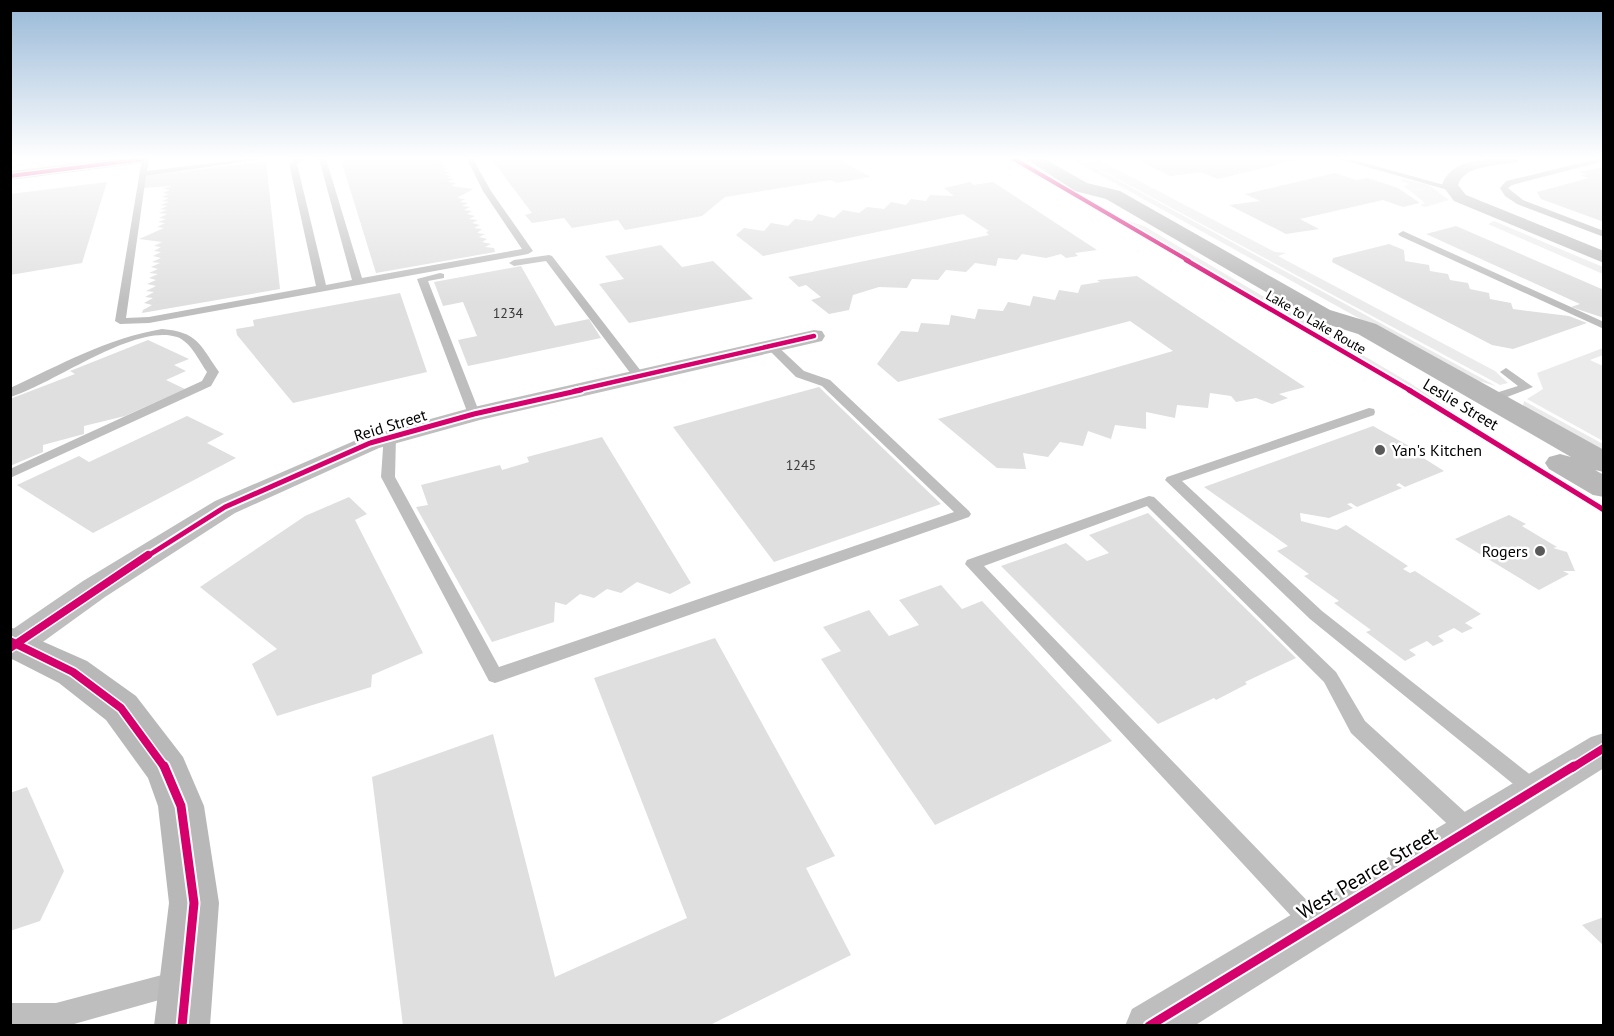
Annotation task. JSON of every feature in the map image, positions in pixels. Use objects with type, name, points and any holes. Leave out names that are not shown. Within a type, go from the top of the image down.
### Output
[{"type":"main road","name":"Leslie Street","points":[[1135,207],[1322,315],[1341,332],[1604,488]]},
{"type":"main road","name":"Leslie Street","points":[[1322,315],[1366,329],[1604,463]]},
{"type":"main road","points":[[13,644],[73,672],[121,708],[167,770],[181,806],[194,903],[182,1026]]},
{"type":"street","points":[[1481,207],[1604,258]]},
{"type":"street","name":"Reid Street","points":[[13,644],[225,507],[324,461],[389,438],[474,414],[814,336]]},
{"type":"street","name":"West Pearce Street","points":[[1149,1026],[1604,748]]},
{"type":"lane","points":[[137,207],[120,321],[149,320],[528,251],[498,207]]},
{"type":"lane","points":[[303,207],[322,289]]},
{"type":"lane","points":[[336,207],[358,282]]},
{"type":"lane","points":[[1534,207],[1604,234]]},
{"type":"lane","points":[[1402,234],[1604,326]]},
{"type":"lane","points":[[474,414],[422,279],[549,258],[586,310],[603,325],[638,375]]},
{"type":"lane","points":[[10,393],[102,351],[152,333],[179,334],[187,338],[213,372],[207,383],[198,389],[10,474]]},
{"type":"lane","points":[[389,438],[388,477],[495,676],[964,514],[826,383],[800,374],[770,345]]},
{"type":"lane","points":[[1490,399],[1527,387],[1506,372]]},
{"type":"lane","points":[[1369,412],[1172,480],[1316,615],[1534,790]]},
{"type":"lane","points":[[1315,924],[973,564],[1149,501],[1330,677],[1337,686],[1348,714],[1359,727],[1469,830]]},
{"type":"lane","points":[[10,1016],[56,1016],[188,980]]},
{"type":"shaded area","points":[[1158,207],[1168,207],[1496,386],[1465,377]]},
{"type":"shaded area","points":[[1171,207],[1190,207],[1275,252],[1286,253],[1278,256],[1495,371],[1508,383],[1500,385]]},
{"type":"shaded area","points":[[1126,220],[1144,226],[1410,383],[1505,446]]},
{"type":"shaded area","points":[[1494,221],[1603,267],[1603,274],[1488,224]]},
{"type":"shaded area","points":[[1603,348],[1603,355],[1590,360],[1603,366],[1603,441],[1527,399],[1543,389],[1537,373]]},
{"type":"shaded area","points":[[1524,401],[1603,444],[1603,455],[1523,406]]},
{"type":"building","points":[[10,207],[99,207],[82,263],[10,275]]},
{"type":"building","points":[[271,207],[280,289],[142,313],[152,305],[144,303],[153,298],[145,297],[154,292],[146,291],[156,286],[147,284],[156,280],[149,278],[158,274],[149,273],[158,269],[151,267],[160,263],[152,262],[161,258],[153,256],[161,252],[154,251],[161,247],[154,246],[162,242],[139,239],[164,228],[157,227],[165,223],[158,222],[166,219],[159,218],[167,214],[159,213],[167,210],[160,209]]},
{"type":"building","points":[[356,207],[469,207],[464,210],[472,211],[467,214],[475,216],[469,219],[478,220],[472,223],[480,225],[474,228],[482,229],[477,233],[485,234],[479,237],[487,239],[482,242],[491,244],[485,247],[494,248],[495,252],[376,273]]},
{"type":"building","points":[[528,207],[712,207],[702,216],[625,230],[618,220],[572,228],[564,218],[532,223],[525,215],[532,213]]},
{"type":"building","points":[[867,207],[1032,207],[1097,250],[1075,253],[1078,256],[1066,258],[1061,254],[1046,258],[1022,254],[1017,260],[998,258],[996,266],[975,263],[966,272],[946,270],[938,280],[912,279],[907,288],[879,287],[853,295],[849,310],[829,314],[811,300],[821,297],[806,285],[799,287],[788,277],[989,235],[986,232],[989,231],[963,214],[763,256],[736,235],[744,228],[764,231],[771,223],[788,226],[795,219],[812,221],[818,214],[834,218],[843,210],[859,213]]},
{"type":"building","points":[[1234,207],[1351,207],[1300,219],[1319,229],[1286,234]]},
{"type":"building","points":[[1564,207],[1604,207],[1604,222]]},
{"type":"building","points":[[1456,226],[1604,290],[1604,318],[1571,307],[1580,304],[1426,234]]},
{"type":"building","points":[[1389,244],[1404,250],[1405,261],[1429,265],[1430,271],[1448,274],[1450,280],[1468,283],[1470,289],[1489,293],[1490,299],[1511,303],[1513,309],[1569,316],[1587,323],[1513,349],[1492,345],[1332,262],[1333,258]]},
{"type":"building","points":[[661,245],[682,267],[713,261],[753,299],[629,323],[599,284],[624,279],[605,256]]},
{"type":"building","points":[[521,266],[555,326],[589,319],[601,338],[468,366],[458,340],[477,336],[463,302],[443,306],[434,282]]},
{"type":"building","points":[[1137,276],[1305,387],[1279,394],[1288,398],[1272,404],[1256,398],[1236,402],[1231,396],[1210,393],[1208,408],[1177,405],[1175,418],[1146,412],[1146,429],[1115,425],[1111,439],[1088,431],[1083,446],[1060,442],[1048,457],[1023,453],[1026,469],[997,468],[938,419],[1173,351],[1130,321],[898,382],[877,364],[901,331],[918,332],[921,323],[949,325],[951,315],[975,319],[978,309],[1003,311],[1008,302],[1030,306],[1033,296],[1055,300],[1059,290],[1078,293],[1081,285],[1100,282],[1097,280]]},
{"type":"building","points":[[400,293],[427,372],[293,403],[237,335],[236,329],[254,326],[253,320]]},
{"type":"building","points":[[148,340],[189,359],[174,365],[186,371],[166,380],[185,389],[125,416],[84,426],[84,434],[43,445],[43,452],[10,466],[10,399],[75,374],[70,371]]},
{"type":"building","points":[[819,387],[941,504],[774,562],[673,427]]},
{"type":"building","points":[[187,416],[224,434],[207,443],[236,458],[93,533],[17,485],[79,456],[89,462]]},
{"type":"building","points":[[1373,426],[1409,446],[1406,447],[1444,471],[1405,487],[1399,483],[1396,485],[1402,488],[1357,507],[1351,503],[1347,504],[1353,508],[1329,518],[1300,513],[1301,521],[1337,530],[1346,525],[1408,566],[1403,569],[1410,573],[1415,571],[1481,614],[1465,623],[1473,628],[1462,633],[1454,628],[1438,636],[1444,641],[1433,646],[1427,641],[1409,650],[1416,655],[1405,661],[1366,632],[1371,630],[1334,603],[1339,601],[1304,576],[1309,574],[1277,551],[1288,546],[1204,487]]},
{"type":"building","points":[[602,437],[691,583],[670,594],[637,582],[621,593],[607,589],[594,598],[580,594],[566,605],[555,602],[554,622],[492,642],[416,507],[428,505],[421,485],[500,465],[502,470],[529,462],[527,457]]},
{"type":"building","points":[[349,497],[367,514],[355,520],[423,653],[372,675],[371,687],[277,716],[252,664],[277,649],[200,587],[305,516]]},
{"type":"building","points":[[1148,513],[1296,658],[1245,682],[1247,684],[1216,700],[1214,698],[1158,724],[1001,566],[1066,543],[1087,561],[1109,553],[1089,535]]},
{"type":"building","points":[[1509,515],[1526,524],[1522,526],[1557,547],[1553,548],[1567,552],[1575,571],[1563,571],[1569,574],[1539,590],[1455,539]]},
{"type":"building","points":[[941,585],[962,609],[982,601],[1112,741],[935,825],[821,659],[841,651],[823,627],[869,610],[889,636],[919,625],[899,600]]},
{"type":"building","points":[[715,638],[835,856],[806,868],[851,955],[708,1026],[403,1026],[372,777],[493,734],[555,977],[687,918],[594,678]]},
{"type":"building","points":[[27,787],[64,871],[40,921],[10,931],[10,793]]},
{"type":"building","points":[[1604,917],[1604,946],[1582,925]]},
{"type":"cycle path","name":"Lake to Lake Route","points":[[1097,207],[1408,389],[1604,510]]},
{"type":"cycle path","points":[[10,648],[94,589],[225,507],[370,443],[474,414],[814,336]]},
{"type":"cycle path","points":[[10,641],[73,672],[121,708],[167,770],[181,806],[194,903],[182,1026]]},
{"type":"cycle path","points":[[1149,1026],[1604,748]]},
{"type":"place","name":"Yan's Kitchen","points":[[1380,450]]},
{"type":"place","name":"Rogers","points":[[1540,551]]}]
